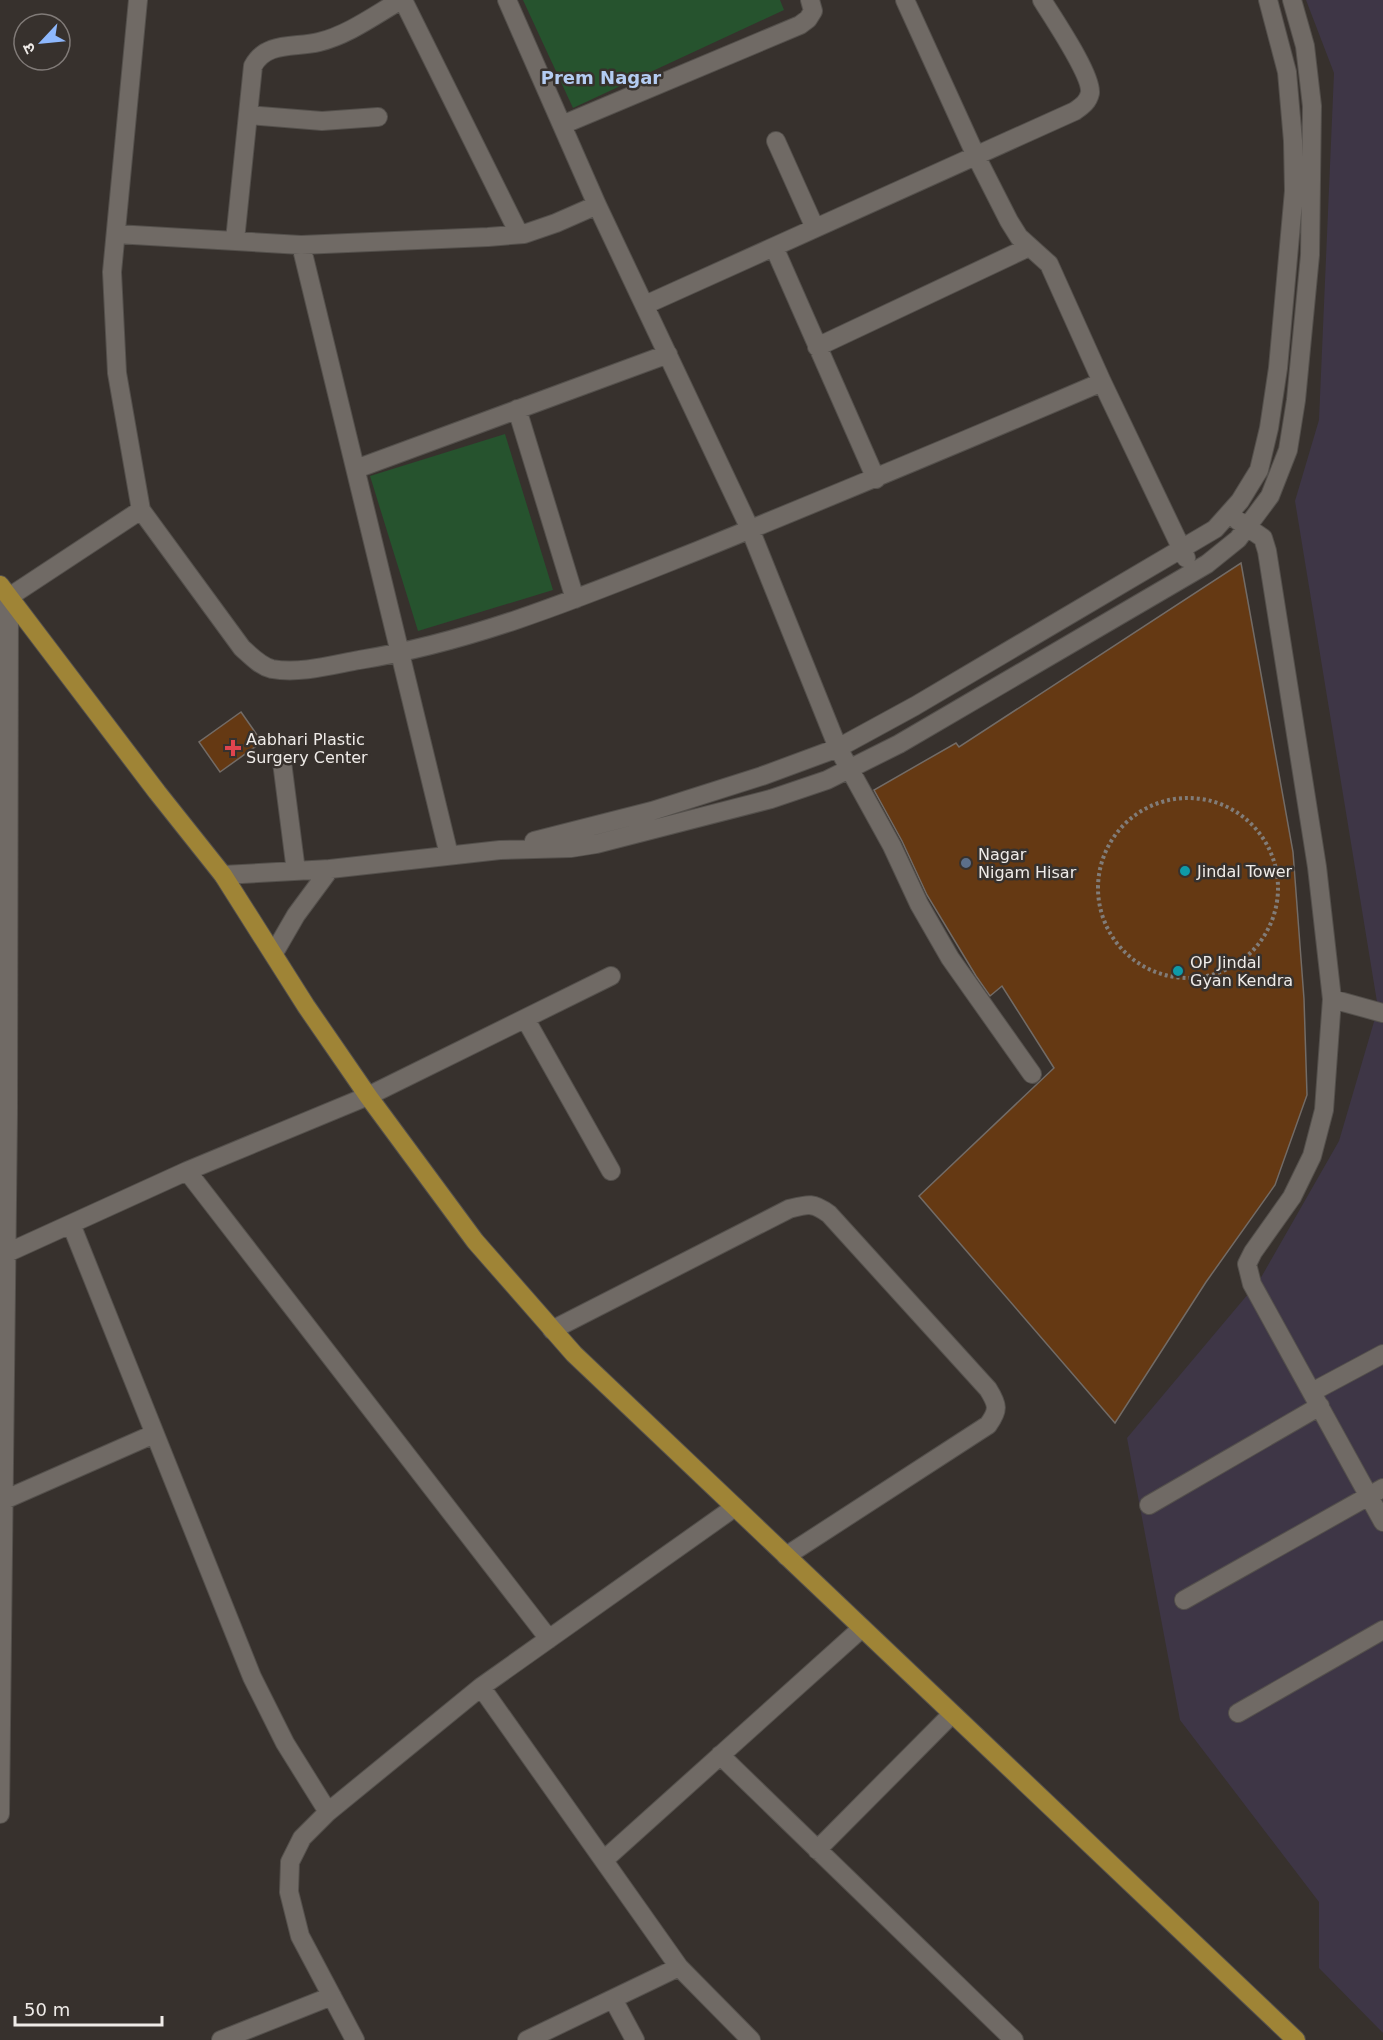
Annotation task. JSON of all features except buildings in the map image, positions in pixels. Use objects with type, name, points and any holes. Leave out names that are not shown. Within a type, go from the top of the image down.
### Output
[{"type":"main road","points":[[5,591],[150,783],[223,875],[306,1006],[475,1241],[552,1330],[574,1354],[1296,2040]]},
{"type":"street","points":[[138,0],[112,272],[117,373],[141,510],[242,648],[256,661],[271,669],[297,670],[400,654],[505,625],[876,479],[1102,382]]},
{"type":"street","points":[[235,240],[253,66],[258,56],[271,49],[318,43],[340,34],[402,0],[519,234]]},
{"type":"street","points":[[507,0],[597,205],[750,529],[838,748],[891,846],[919,904],[950,958],[1032,1074]]},
{"type":"street","points":[[562,125],[800,25],[813,11],[810,0]]},
{"type":"street","points":[[904,0],[976,156],[1009,221],[1019,237],[1049,264],[1192,572]]},
{"type":"street","points":[[645,305],[1076,111],[1086,104],[1090,92],[1087,76],[1042,0]]},
{"type":"street","points":[[500,850],[652,811],[762,776],[838,748],[915,706],[1215,529],[1240,501],[1258,470],[1269,428],[1278,368],[1294,191],[1293,141],[1287,72],[1268,0]]},
{"type":"street","points":[[223,875],[330,869],[500,850],[571,848],[596,844],[771,800],[850,770],[899,744],[1207,564],[1238,539],[1270,496],[1288,450],[1296,400],[1310,255],[1312,106],[1305,46],[1292,0]]},
{"type":"street","points":[[248,115],[322,121],[378,117]]},
{"type":"street","points":[[776,141],[815,228]]},
{"type":"street","points":[[116,234],[302,245],[519,234],[556,223],[597,205]]},
{"type":"street","points":[[302,245],[449,855]]},
{"type":"street","points":[[774,247],[876,479]]},
{"type":"street","points":[[817,347],[1029,247]]},
{"type":"street","points":[[356,469],[668,354]]},
{"type":"street","points":[[516,410],[575,599]]},
{"type":"street","points":[[0,1814],[7,1253],[5,591],[141,510]]},
{"type":"street","points":[[1228,514],[1263,538],[1267,551],[1317,867],[1332,999],[1324,1110],[1312,1156],[1292,1197],[1247,1264],[1252,1284],[1316,1399],[1376,1492],[1383,1522]]},
{"type":"street","points":[[282,762],[297,871]]},
{"type":"street","points":[[273,953],[296,915],[330,869]]},
{"type":"street","points":[[7,1253],[187,1171],[369,1096],[611,976]]},
{"type":"street","points":[[1332,999],[1383,1013]]},
{"type":"street","points":[[526,1020],[611,1171]]},
{"type":"street","points":[[187,1171],[549,1639]]},
{"type":"street","points":[[552,1330],[789,1209],[804,1205],[817,1205],[829,1215],[988,1389],[996,1402],[996,1414],[988,1425],[786,1556]]},
{"type":"street","points":[[71,1224],[252,1677],[285,1743],[328,1812]]},
{"type":"street","points":[[1149,1505],[1383,1354]]},
{"type":"street","points":[[4,1500],[154,1434]]},
{"type":"street","points":[[1184,1600],[1376,1492]]},
{"type":"street","points":[[355,2040],[300,1936],[290,1892],[290,1862],[302,1838],[328,1812],[481,1687],[735,1507]]},
{"type":"street","points":[[604,1860],[862,1628]]},
{"type":"street","points":[[1238,1713],[1383,1630]]},
{"type":"street","points":[[481,1687],[679,1967],[752,2040]]},
{"type":"street","points":[[817,1850],[952,1714]]},
{"type":"street","points":[[720,1755],[1011,2039]]},
{"type":"street","points":[[527,2040],[679,1967]]},
{"type":"street","points":[[221,2040],[332,1996]]},
{"type":"street","points":[[613,1999],[635,2040]]},
{"type":"path","points":[[1177,797],[1211,799],[1234,809],[1264,838],[1279,878],[1275,917],[1260,944],[1234,967],[1198,979],[1157,974],[1123,951],[1107,930],[1097,891],[1104,851],[1127,820],[1177,797]]},
{"type":"shaded area","points":[[1306,0],[1383,0],[1383,2033],[1319,1968],[1319,1902],[1180,1720],[1127,1438],[1259,1281],[1339,1141],[1378,1008],[1295,501],[1319,420],[1334,73]]},
{"type":"green space","points":[[523,0],[780,0],[784,10],[573,108]]},
{"type":"green space","points":[[505,434],[553,590],[418,631],[370,476]]},
{"type":"place","name":"Aabhari Plastic Surgery Center","points":[[233,748]]},
{"type":"place","name":"Nagar Nigam Hisar","points":[[966,863]]},
{"type":"place","name":"Jindal Tower","points":[[1185,871]]},
{"type":"place","name":"OP Jindal Gyan Kendra","points":[[1178,971]]},
{"type":"district","name":"Prem Nagar","points":[[601,77]]}]
